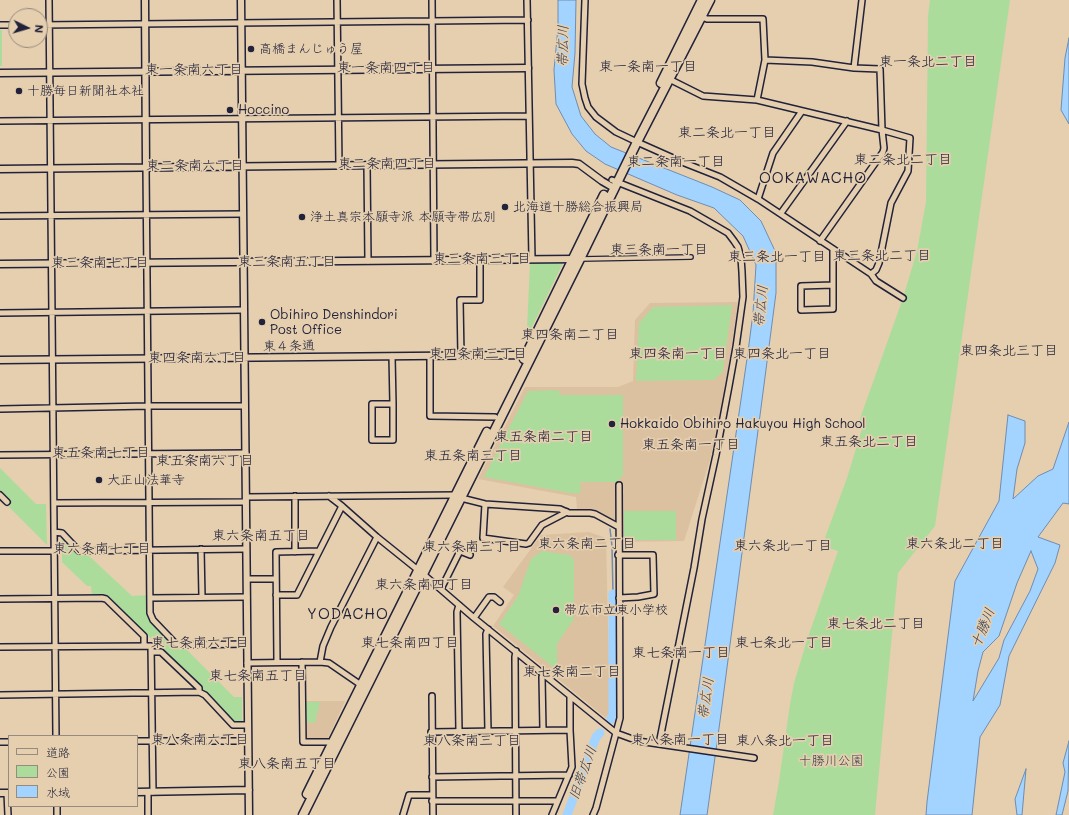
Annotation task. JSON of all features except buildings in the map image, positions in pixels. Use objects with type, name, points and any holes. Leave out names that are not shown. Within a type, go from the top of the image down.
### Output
[{"type":"highway","points":[[303,815],[458,496],[577,259],[702,0]]},
{"type":"highway","points":[[633,144],[710,0]]},
{"type":"highway","points":[[458,496],[495,417],[528,357]]},
{"type":"highway","points":[[297,815],[361,685],[421,572]]},
{"type":"street","points":[[49,0],[56,735]]},
{"type":"street","points":[[145,0],[150,613],[153,620],[175,643],[180,645],[247,644]]},
{"type":"street","points":[[241,0],[249,815]]},
{"type":"street","points":[[337,0],[339,166]]},
{"type":"street","points":[[432,0],[434,260]]},
{"type":"street","points":[[527,0],[532,259]]},
{"type":"street","points":[[584,0],[582,84],[588,107],[596,117],[633,144],[720,177],[758,199],[871,274],[876,281],[903,298]]},
{"type":"street","points":[[854,68],[862,0]]},
{"type":"street","points":[[702,17],[707,19],[763,19],[765,60],[757,100]]},
{"type":"street","points":[[49,25],[528,20]]},
{"type":"street","points":[[765,60],[812,62],[854,68],[880,69],[883,152],[820,241]]},
{"type":"street","points":[[0,73],[528,68]]},
{"type":"street","points":[[669,79],[703,96],[757,100],[847,121],[910,138],[908,171],[891,203],[879,263],[876,270],[871,274]]},
{"type":"street","points":[[758,199],[773,153],[802,111]]},
{"type":"street","points":[[0,121],[529,116]]},
{"type":"street","points":[[780,213],[847,121]]},
{"type":"street","points":[[0,169],[530,163],[578,164],[602,181],[690,211],[728,233],[734,241],[741,258],[743,297],[731,378],[702,519],[661,744]]},
{"type":"street","points":[[367,165],[368,261]]},
{"type":"street","points":[[0,216],[243,214]]},
{"type":"street","points":[[833,250],[833,285],[833,309],[801,310],[801,286],[833,285]]},
{"type":"street","points":[[0,264],[691,257]]},
{"type":"street","points":[[461,356],[460,300],[480,300],[480,259]]},
{"type":"street","points":[[0,313],[244,310]]},
{"type":"street","points":[[392,356],[393,404],[393,440],[372,440],[372,404],[393,404]]},
{"type":"street","name":"東４条通","points":[[0,360],[392,356],[528,357]]},
{"type":"street","points":[[430,356],[430,416],[495,417]]},
{"type":"street","points":[[0,409],[245,406]]},
{"type":"street","points":[[0,455],[246,453]]},
{"type":"street","points":[[592,815],[596,808],[620,718],[618,555],[619,485]]},
{"type":"street","points":[[0,495],[7,502],[0,503]]},
{"type":"street","points":[[54,503],[150,502],[294,496],[458,496],[486,504],[560,509],[567,512],[595,514],[619,527]]},
{"type":"street","points":[[294,496],[295,552]]},
{"type":"street","points":[[329,496],[474,618],[616,733],[638,741],[735,754],[754,758]]},
{"type":"street","points":[[486,504],[483,538],[526,544],[529,543],[542,525],[567,512]]},
{"type":"street","points":[[276,594],[297,595],[342,506]]},
{"type":"street","points":[[54,532],[62,533],[80,551],[246,549]]},
{"type":"street","points":[[320,662],[323,646],[330,627],[377,537]]},
{"type":"street","points":[[201,549],[202,597]]},
{"type":"street","points":[[0,551],[55,551]]},
{"type":"street","points":[[277,662],[276,552],[319,551]]},
{"type":"street","points":[[441,589],[460,551],[470,555]]},
{"type":"street","points":[[618,555],[653,555],[654,594],[619,598]]},
{"type":"street","points":[[247,579],[276,579]]},
{"type":"street","points":[[150,598],[246,597]]},
{"type":"street","points":[[474,618],[489,597],[494,597],[500,602]]},
{"type":"street","points":[[0,599],[106,599],[144,636],[144,646]]},
{"type":"street","points":[[459,605],[457,612],[459,731]]},
{"type":"street","points":[[488,629],[486,634],[488,731]]},
{"type":"street","points":[[0,647],[151,646],[152,741],[148,815]]},
{"type":"street","points":[[151,652],[161,652],[199,688],[199,692]]},
{"type":"street","points":[[516,652],[516,815]]},
{"type":"street","points":[[302,662],[303,742],[329,742],[332,744]]},
{"type":"street","points":[[247,663],[329,663],[361,685]]},
{"type":"street","points":[[543,730],[542,677],[544,674]]},
{"type":"street","points":[[0,695],[199,692],[205,695],[233,725],[248,725]]},
{"type":"street","points":[[432,696],[432,815]]},
{"type":"street","points":[[552,815],[572,767],[570,696]]},
{"type":"street","points":[[432,732],[570,730]]},
{"type":"street","points":[[138,741],[248,741]]},
{"type":"street","points":[[432,776],[569,775]]},
{"type":"street","points":[[138,792],[249,790]]},
{"type":"street","points":[[0,793],[8,793],[8,815]]},
{"type":"street","points":[[403,815],[409,795],[432,795]]},
{"type":"street","points":[[432,801],[558,801]]},
{"type":"shaded area","name":"Hokkaido Obihiro Hakuyou High School","points":[[738,302],[726,384],[710,460],[684,541],[621,542],[621,524],[594,509],[577,509],[576,497],[478,479],[525,387],[618,387],[633,381],[635,320],[650,303]]},
{"type":"shaded area","name":"帯広市立東小学校","points":[[589,532],[606,538],[610,713],[606,718],[493,626],[514,595],[503,587],[541,535]]},
{"type":"shaded area","points":[[304,701],[345,701],[328,738],[324,740],[305,740]]},
{"type":"green space","name":"十勝川公園","points":[[930,0],[1010,0],[935,526],[898,573],[875,815],[773,815],[794,683],[808,637],[838,551],[822,546],[847,478],[862,429],[857,427],[903,298],[917,251],[926,202],[928,16]]},
{"type":"green space","points":[[0,30],[2,30],[2,66],[0,66]]},
{"type":"green space","points":[[530,263],[563,263],[531,329],[527,329]]},
{"type":"green space","points":[[732,305],[723,371],[714,380],[636,381],[639,323],[653,307]]},
{"type":"green space","points":[[558,390],[561,395],[623,395],[623,475],[617,482],[580,482],[581,493],[570,493],[484,477],[528,391]]},
{"type":"green space","points":[[0,468],[36,504],[46,504],[47,545],[8,506],[11,502],[0,492]]},
{"type":"green space","points":[[624,511],[676,511],[676,540],[624,540]]},
{"type":"green space","points":[[62,539],[81,555],[88,555],[132,596],[148,595],[148,617],[176,647],[184,647],[234,697],[242,697],[242,724],[234,723],[204,690],[106,595],[92,595],[91,586],[87,586],[62,562]]},
{"type":"green space","points":[[542,551],[569,555],[574,559],[574,619],[557,644],[557,670],[499,624],[518,596],[531,559]]},
{"type":"green space","points":[[306,702],[320,702],[315,723],[305,722]]},
{"type":"water","name":"帯広川","points":[[558,0],[576,0],[575,53],[572,87],[581,116],[595,134],[611,147],[712,187],[740,200],[761,221],[776,253],[776,293],[707,815],[680,815],[748,352],[753,313],[756,265],[743,236],[714,208],[677,195],[605,164],[586,151],[572,134],[556,104],[554,70],[558,27]]},
{"type":"water","points":[[1069,38],[1069,124],[1061,110],[1065,58]]},
{"type":"water","name":"十勝川","points":[[1008,415],[1025,421],[1025,443],[1017,469],[1013,499],[1038,476],[1053,469],[1069,422],[1069,504],[1063,503],[1038,537],[1060,545],[1055,563],[1009,656],[1000,705],[980,737],[972,815],[926,815],[955,581],[999,501]],"holes":[[[1031,551],[1038,569],[1030,591],[1004,640],[999,658],[973,701],[983,652],[999,636],[1017,583]]]},
{"type":"water","points":[[1069,741],[1068,791],[1062,815],[1056,815],[1065,772],[1063,763]]},
{"type":"water","points":[[1026,769],[1022,815],[1017,815],[1015,799]]},
{"type":"waterway","name":"旧帯広川","points":[[610,529],[612,546],[613,594]]},
{"type":"waterway","name":"旧帯広川","points":[[611,719],[613,713],[613,594]]},
{"type":"waterway","name":"旧帯広川","points":[[567,815],[596,737],[600,733]]},
{"type":"place","name":"高橋まんじゅう屋","points":[[251,49]]},
{"type":"place","name":"十勝毎日新聞社本社","points":[[19,91]]},
{"type":"place","name":"Hoccino","points":[[230,110]]},
{"type":"place","name":"北海道十勝総合振興局","points":[[505,207]]},
{"type":"place","name":"浄土真宗本願寺派 本願寺帯広別","points":[[302,217]]},
{"type":"place","name":"Obihiro Denshindori Post Office","points":[[262,322]]},
{"type":"place","name":"Hokkaido Obihiro Hakuyou High School","points":[[612,424]]},
{"type":"place","name":"大正山法華寺","points":[[99,480]]},
{"type":"place","name":"帯広市立東小学校","points":[[556,610]]},
{"type":"district","name":"東一条北二丁目","points":[[928,62]]},
{"type":"district","name":"東一条南一丁目","points":[[648,67]]},
{"type":"district","name":"東一条南四丁目","points":[[386,68]]},
{"type":"district","name":"東一条南六丁目","points":[[194,70]]},
{"type":"district","name":"東二条北一丁目","points":[[727,133]]},
{"type":"district","name":"東二条北二丁目","points":[[903,160]]},
{"type":"district","name":"東二条南一丁目","points":[[676,162]]},
{"type":"district","name":"東二条南四丁目","points":[[387,164]]},
{"type":"district","name":"東二条南六丁目","points":[[195,166]]},
{"type":"district","name":"OOKAWACHO","points":[[813,178]]},
{"type":"district","name":"東三条南一丁目","points":[[659,250]]},
{"type":"district","name":"東三条北二丁目","points":[[882,256]]},
{"type":"district","name":"東三条北一丁目","points":[[777,257]]},
{"type":"district","name":"東三条南三丁目","points":[[482,259]]},
{"type":"district","name":"東三条南五丁目","points":[[287,262]]},
{"type":"district","name":"東三条南七丁目","points":[[100,263]]},
{"type":"district","name":"東四条南二丁目","points":[[570,335]]},
{"type":"district","name":"東四条北三丁目","points":[[1009,351]]},
{"type":"district","name":"東四条南三丁目","points":[[478,354]]},
{"type":"district","name":"東四条南一丁目","points":[[678,354]]},
{"type":"district","name":"東四条北一丁目","points":[[782,354]]},
{"type":"district","name":"東四条南六丁目","points":[[197,358]]},
{"type":"district","name":"東五条南二丁目","points":[[544,437]]},
{"type":"district","name":"東五条北二丁目","points":[[869,442]]},
{"type":"district","name":"東五条南一丁目","points":[[691,445]]},
{"type":"district","name":"東五条南七丁目","points":[[101,453]]},
{"type":"district","name":"東五条南三丁目","points":[[473,456]]},
{"type":"district","name":"東五条南六丁目","points":[[205,461]]},
{"type":"district","name":"東六条南五丁目","points":[[261,536]]},
{"type":"district","name":"東六条南二丁目","points":[[587,544]]},
{"type":"district","name":"東六条北二丁目","points":[[955,544]]},
{"type":"district","name":"東六条北一丁目","points":[[783,546]]},
{"type":"district","name":"東六条南三丁目","points":[[472,547]]},
{"type":"district","name":"東六条南七丁目","points":[[102,549]]},
{"type":"district","name":"東六条南四丁目","points":[[424,585]]},
{"type":"district","name":"YODACHO","points":[[348,614]]},
{"type":"district","name":"東七条北二丁目","points":[[876,624]]},
{"type":"district","name":"東七条南六丁目","points":[[200,643]]},
{"type":"district","name":"東七条南四丁目","points":[[410,643]]},
{"type":"district","name":"東七条北一丁目","points":[[784,643]]},
{"type":"district","name":"東七条南一丁目","points":[[681,653]]},
{"type":"district","name":"東七条南二丁目","points":[[572,672]]},
{"type":"district","name":"東七条南五丁目","points":[[258,676]]},
{"type":"district","name":"東八条南六丁目","points":[[200,740]]},
{"type":"district","name":"東八条南一丁目","points":[[680,740]]},
{"type":"district","name":"東八条南三丁目","points":[[472,741]]},
{"type":"district","name":"東八条北一丁目","points":[[785,741]]},
{"type":"district","name":"東八条南五丁目","points":[[287,764]]}]
